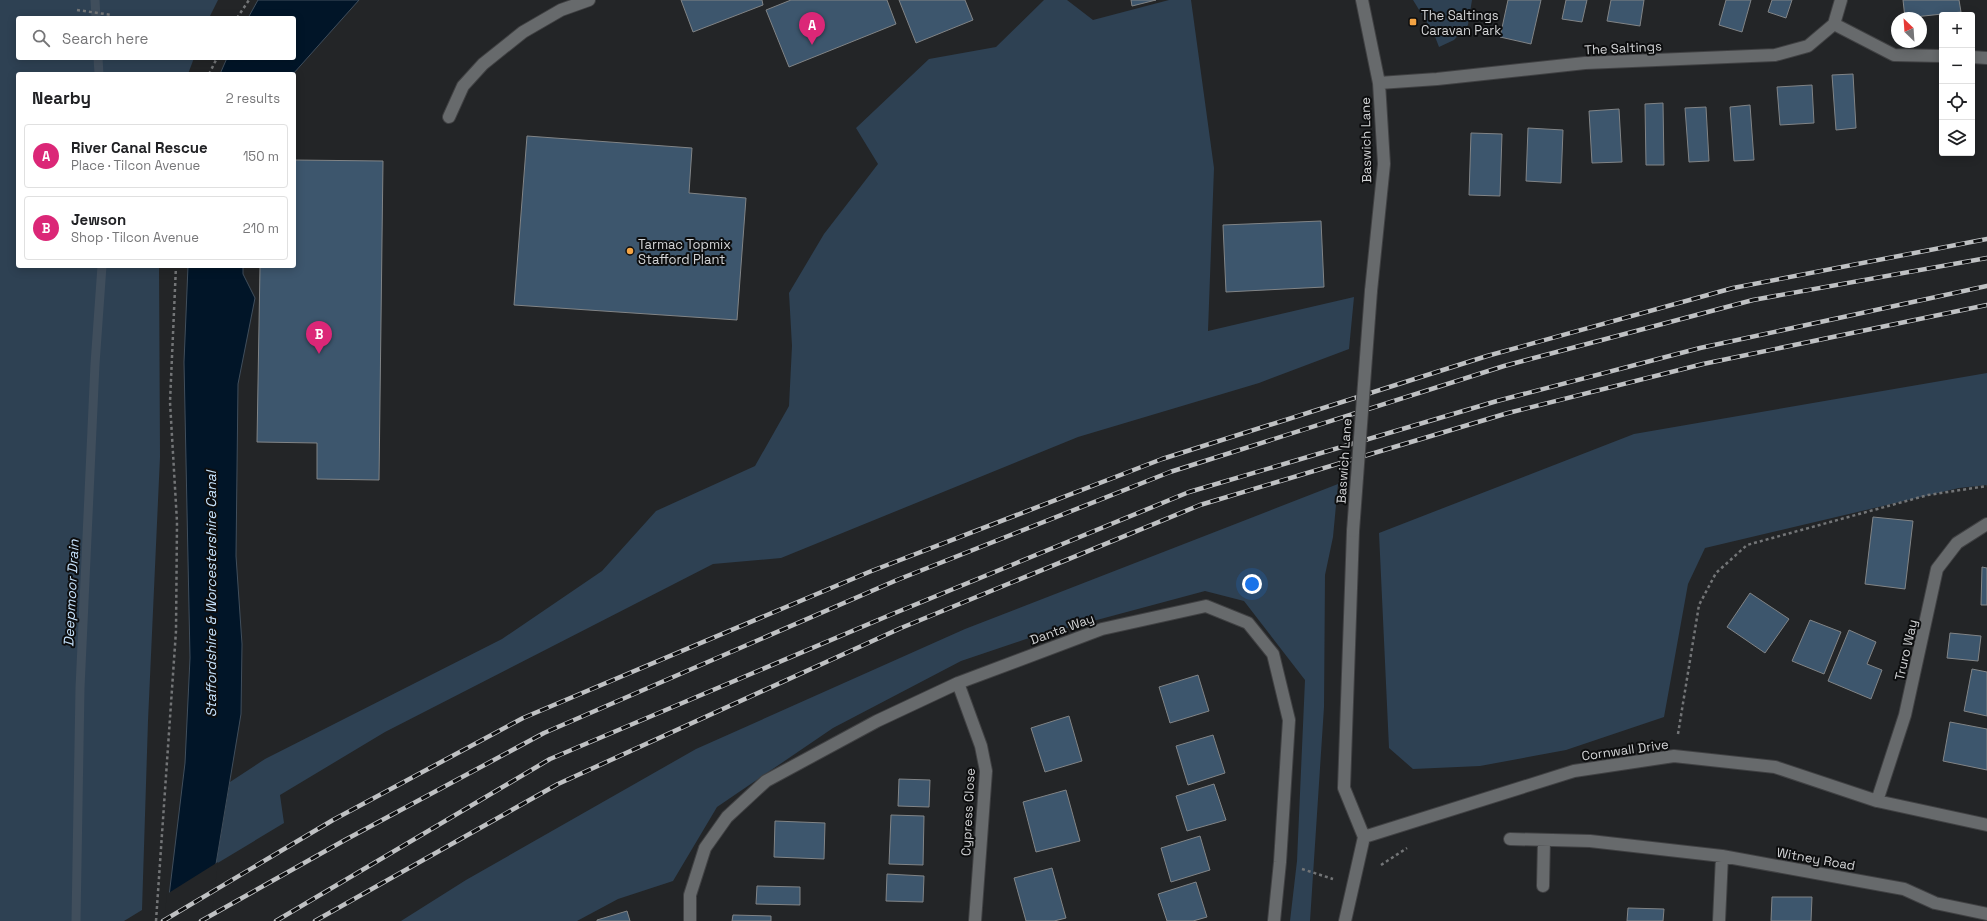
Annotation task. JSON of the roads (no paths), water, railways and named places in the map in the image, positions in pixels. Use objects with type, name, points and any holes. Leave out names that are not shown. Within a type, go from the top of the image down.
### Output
[{"type":"street","points":[[449,117],[463,86],[483,64],[523,32],[561,10],[589,0]]},
{"type":"street","name":"Baswich Lane","points":[[1362,0],[1379,83],[1384,164],[1371,291],[1353,531],[1344,788],[1364,837]]},
{"type":"street","points":[[1841,0],[1834,24],[1894,55],[1939,56]]},
{"type":"street","name":"The Saltings","points":[[1379,83],[1437,79],[1585,63],[1775,55],[1808,46],[1834,24]]},
{"type":"street","points":[[1975,57],[1987,58]]},
{"type":"street","name":"Truro Way","points":[[1877,801],[1905,715],[1937,569],[1957,543],[1987,524]]},
{"type":"street","name":"Danta Way","points":[[690,921],[690,895],[705,848],[727,817],[766,781],[877,721],[958,684],[1102,629],[1206,606],[1248,623],[1273,654],[1289,720],[1280,862],[1274,921]]},
{"type":"street","name":"Cypress Close","points":[[958,684],[981,746],[986,771],[976,921]]},
{"type":"street","name":"Cornwall Drive","points":[[1364,837],[1574,771],[1674,756],[1775,767],[1877,801],[1987,825]]},
{"type":"street","points":[[1345,921],[1364,837]]},
{"type":"street","name":"Witney Road","points":[[1510,839],[1590,840],[1722,856],[1904,889],[1935,903],[1987,914]]},
{"type":"street","points":[[1543,886],[1544,840]]},
{"type":"street","points":[[1719,921],[1722,856]]},
{"type":"water","points":[[258,0],[359,0],[295,72],[221,72],[226,60],[296,60],[296,16],[249,16]]},
{"type":"water","name":"Staffordshire & Worcestershire Canal","points":[[188,268],[243,268],[243,274],[255,298],[238,384],[236,556],[242,644],[241,714],[216,864],[209,921],[166,921],[185,763],[190,658],[184,362]]},
{"type":"waterway","name":"Deepmoor Drain","points":[[95,0],[96,16]]},
{"type":"waterway","name":"Deepmoor Drain","points":[[98,60],[99,72]]},
{"type":"waterway","name":"Deepmoor Drain","points":[[76,921],[80,688],[95,364],[102,268]]},
{"type":"railway","points":[[163,921],[333,820],[523,718],[869,572],[1162,459],[1487,356],[1733,288],[1987,239]]},
{"type":"railway","points":[[201,921],[345,840],[544,733],[897,580],[1170,472],[1504,366],[1753,300],[1987,258]]},
{"type":"railway","points":[[276,921],[550,759],[890,615],[1189,492],[1497,401],[1700,348],[1987,286]]},
{"type":"railway","points":[[315,921],[558,784],[901,628],[1200,505],[1508,413],[1703,364],[1987,305]]},
{"type":"place","name":"The Saltings Caravan Park","points":[[1413,22]]},
{"type":"place","name":"River Canal Rescue","points":[[812,45]]},
{"type":"place","name":"Tarmac Topmix Stafford Plant","points":[[630,251]]},
{"type":"place","name":"Jewson","points":[[319,354]]}]
